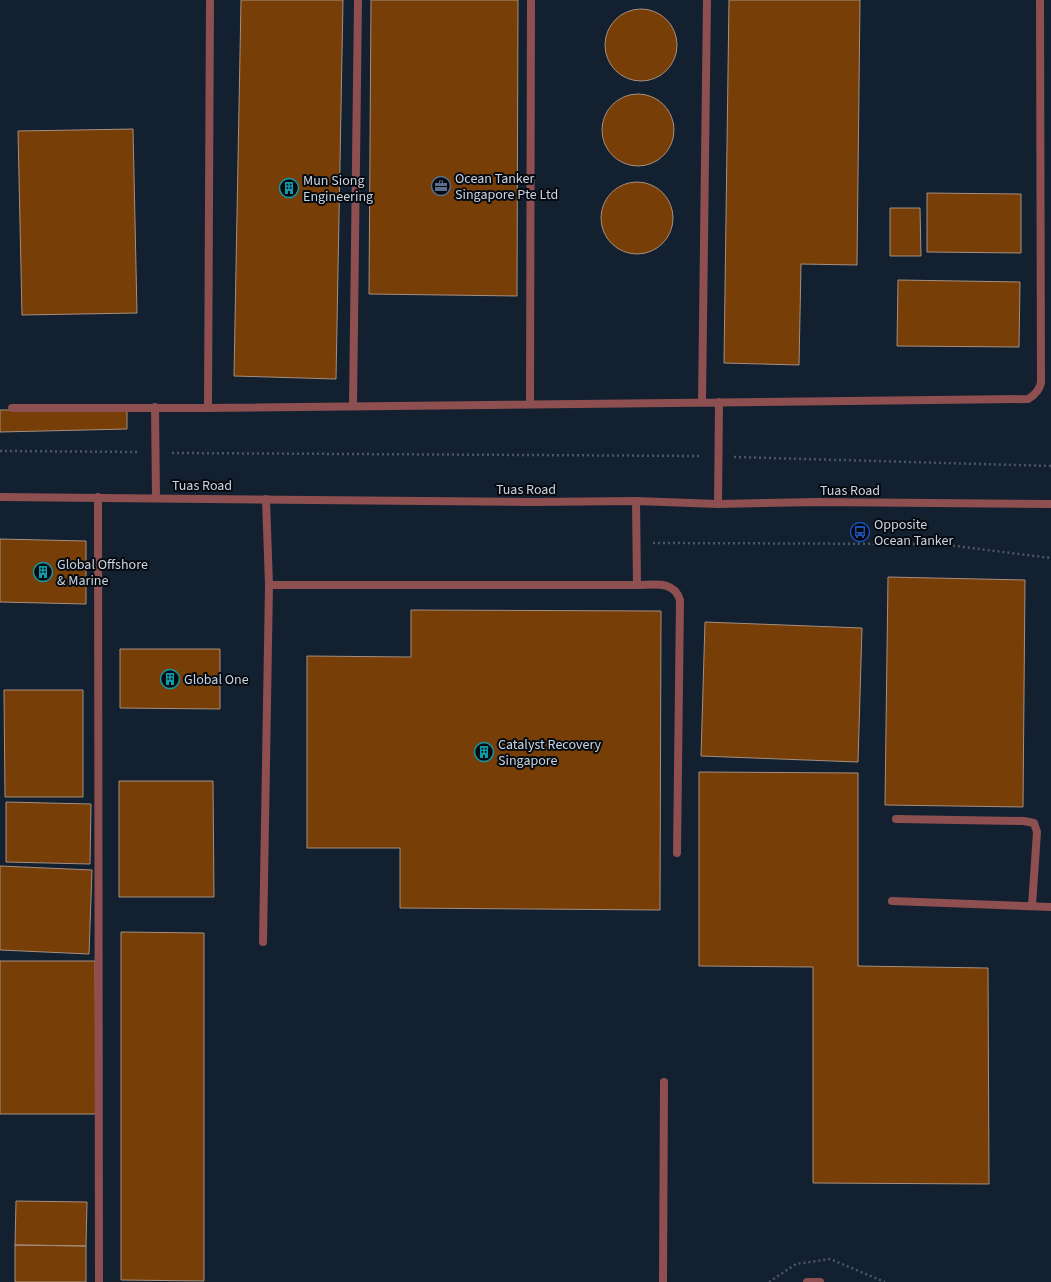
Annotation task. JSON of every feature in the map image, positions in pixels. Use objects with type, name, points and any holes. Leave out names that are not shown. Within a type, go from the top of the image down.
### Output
[{"type":"street","points":[[208,408],[210,0]]},
{"type":"street","points":[[353,406],[358,0]]},
{"type":"street","points":[[530,404],[531,0]]},
{"type":"street","points":[[702,402],[707,0]]},
{"type":"street","points":[[12,408],[208,408],[1028,398],[1035,395],[1039,390],[1041,383],[1040,0]]},
{"type":"street","points":[[718,504],[719,402]]},
{"type":"street","points":[[155,407],[156,498]]},
{"type":"street","name":"Tuas Road","points":[[0,497],[532,502],[636,501],[718,504],[817,502],[1051,504]]},
{"type":"street","points":[[98,497],[99,1282]]},
{"type":"street","points":[[263,942],[269,585],[266,499]]},
{"type":"street","points":[[636,501],[637,585]]},
{"type":"street","points":[[269,585],[666,585],[672,588],[678,594],[680,600],[677,852]]},
{"type":"street","points":[[896,819],[1024,821],[1034,823],[1037,832],[1032,906]]},
{"type":"street","points":[[892,901],[1051,907]]},
{"type":"street","points":[[663,1282],[664,1082]]},
{"type":"street","points":[[807,1282],[820,1282]]},
{"type":"path","points":[[0,451],[719,456],[1051,466]]},
{"type":"path","points":[[636,543],[940,544],[1051,558]]},
{"type":"building","name":"Mun Siong Engineering","points":[[241,0],[343,0],[336,379],[234,376]]},
{"type":"building","points":[[371,0],[518,0],[517,296],[369,294]]},
{"type":"building","points":[[729,0],[860,0],[857,265],[801,264],[799,365],[724,363]]},
{"type":"building","points":[[641,9],[661,15],[671,25],[677,45],[671,65],[661,75],[641,81],[621,75],[611,65],[605,45],[611,25],[621,15]]},
{"type":"building","points":[[638,94],[658,100],[668,110],[674,130],[668,150],[658,160],[638,166],[618,160],[608,150],[602,130],[608,110],[618,100]]},
{"type":"building","points":[[133,129],[137,313],[22,315],[18,131]]},
{"type":"building","points":[[637,182],[657,188],[667,198],[673,218],[667,238],[657,248],[637,254],[617,248],[607,238],[601,218],[607,198],[617,188]]},
{"type":"building","points":[[927,193],[1021,194],[1021,253],[927,252]]},
{"type":"building","points":[[890,208],[920,208],[921,256],[890,256]]},
{"type":"building","points":[[898,280],[1020,282],[1019,347],[897,346]]},
{"type":"building","points":[[127,409],[127,429],[0,432],[0,410]]},
{"type":"building","name":"Global Offshore & Marine","points":[[0,539],[86,541],[86,604],[0,602]]},
{"type":"building","points":[[888,577],[1025,580],[1023,807],[885,805]]},
{"type":"building","name":"Catalyst Recovery Singapore","points":[[411,610],[661,611],[660,910],[400,908],[400,848],[307,848],[307,656],[411,657]]},
{"type":"building","points":[[705,622],[862,628],[858,762],[701,756]]},
{"type":"building","name":"Global One","points":[[120,649],[220,649],[220,709],[120,708]]},
{"type":"building","points":[[4,690],[83,690],[83,797],[5,797]]},
{"type":"building","points":[[699,772],[858,773],[858,966],[988,968],[989,1184],[813,1183],[813,967],[699,966]]},
{"type":"building","points":[[119,781],[213,781],[214,897],[119,897]]},
{"type":"building","points":[[6,802],[91,804],[90,864],[6,862]]},
{"type":"building","points":[[0,866],[92,870],[89,954],[0,950]]},
{"type":"building","points":[[121,932],[204,933],[204,1281],[121,1280]]},
{"type":"building","points":[[0,961],[95,961],[96,1114],[0,1114]]},
{"type":"building","points":[[16,1201],[87,1202],[86,1246],[15,1245]]},
{"type":"building","points":[[15,1245],[86,1246],[86,1282],[15,1282]]},
{"type":"place","name":"Ocean Tanker Singapore Pte Ltd","points":[[441,186]]},
{"type":"place","name":"Mun Siong Engineering","points":[[289,188]]},
{"type":"place","name":"Opposite Ocean Tanker","points":[[860,532]]},
{"type":"place","name":"Global Offshore & Marine","points":[[43,572]]},
{"type":"place","name":"Global One","points":[[170,679]]},
{"type":"place","name":"Catalyst Recovery Singapore","points":[[484,752]]}]
